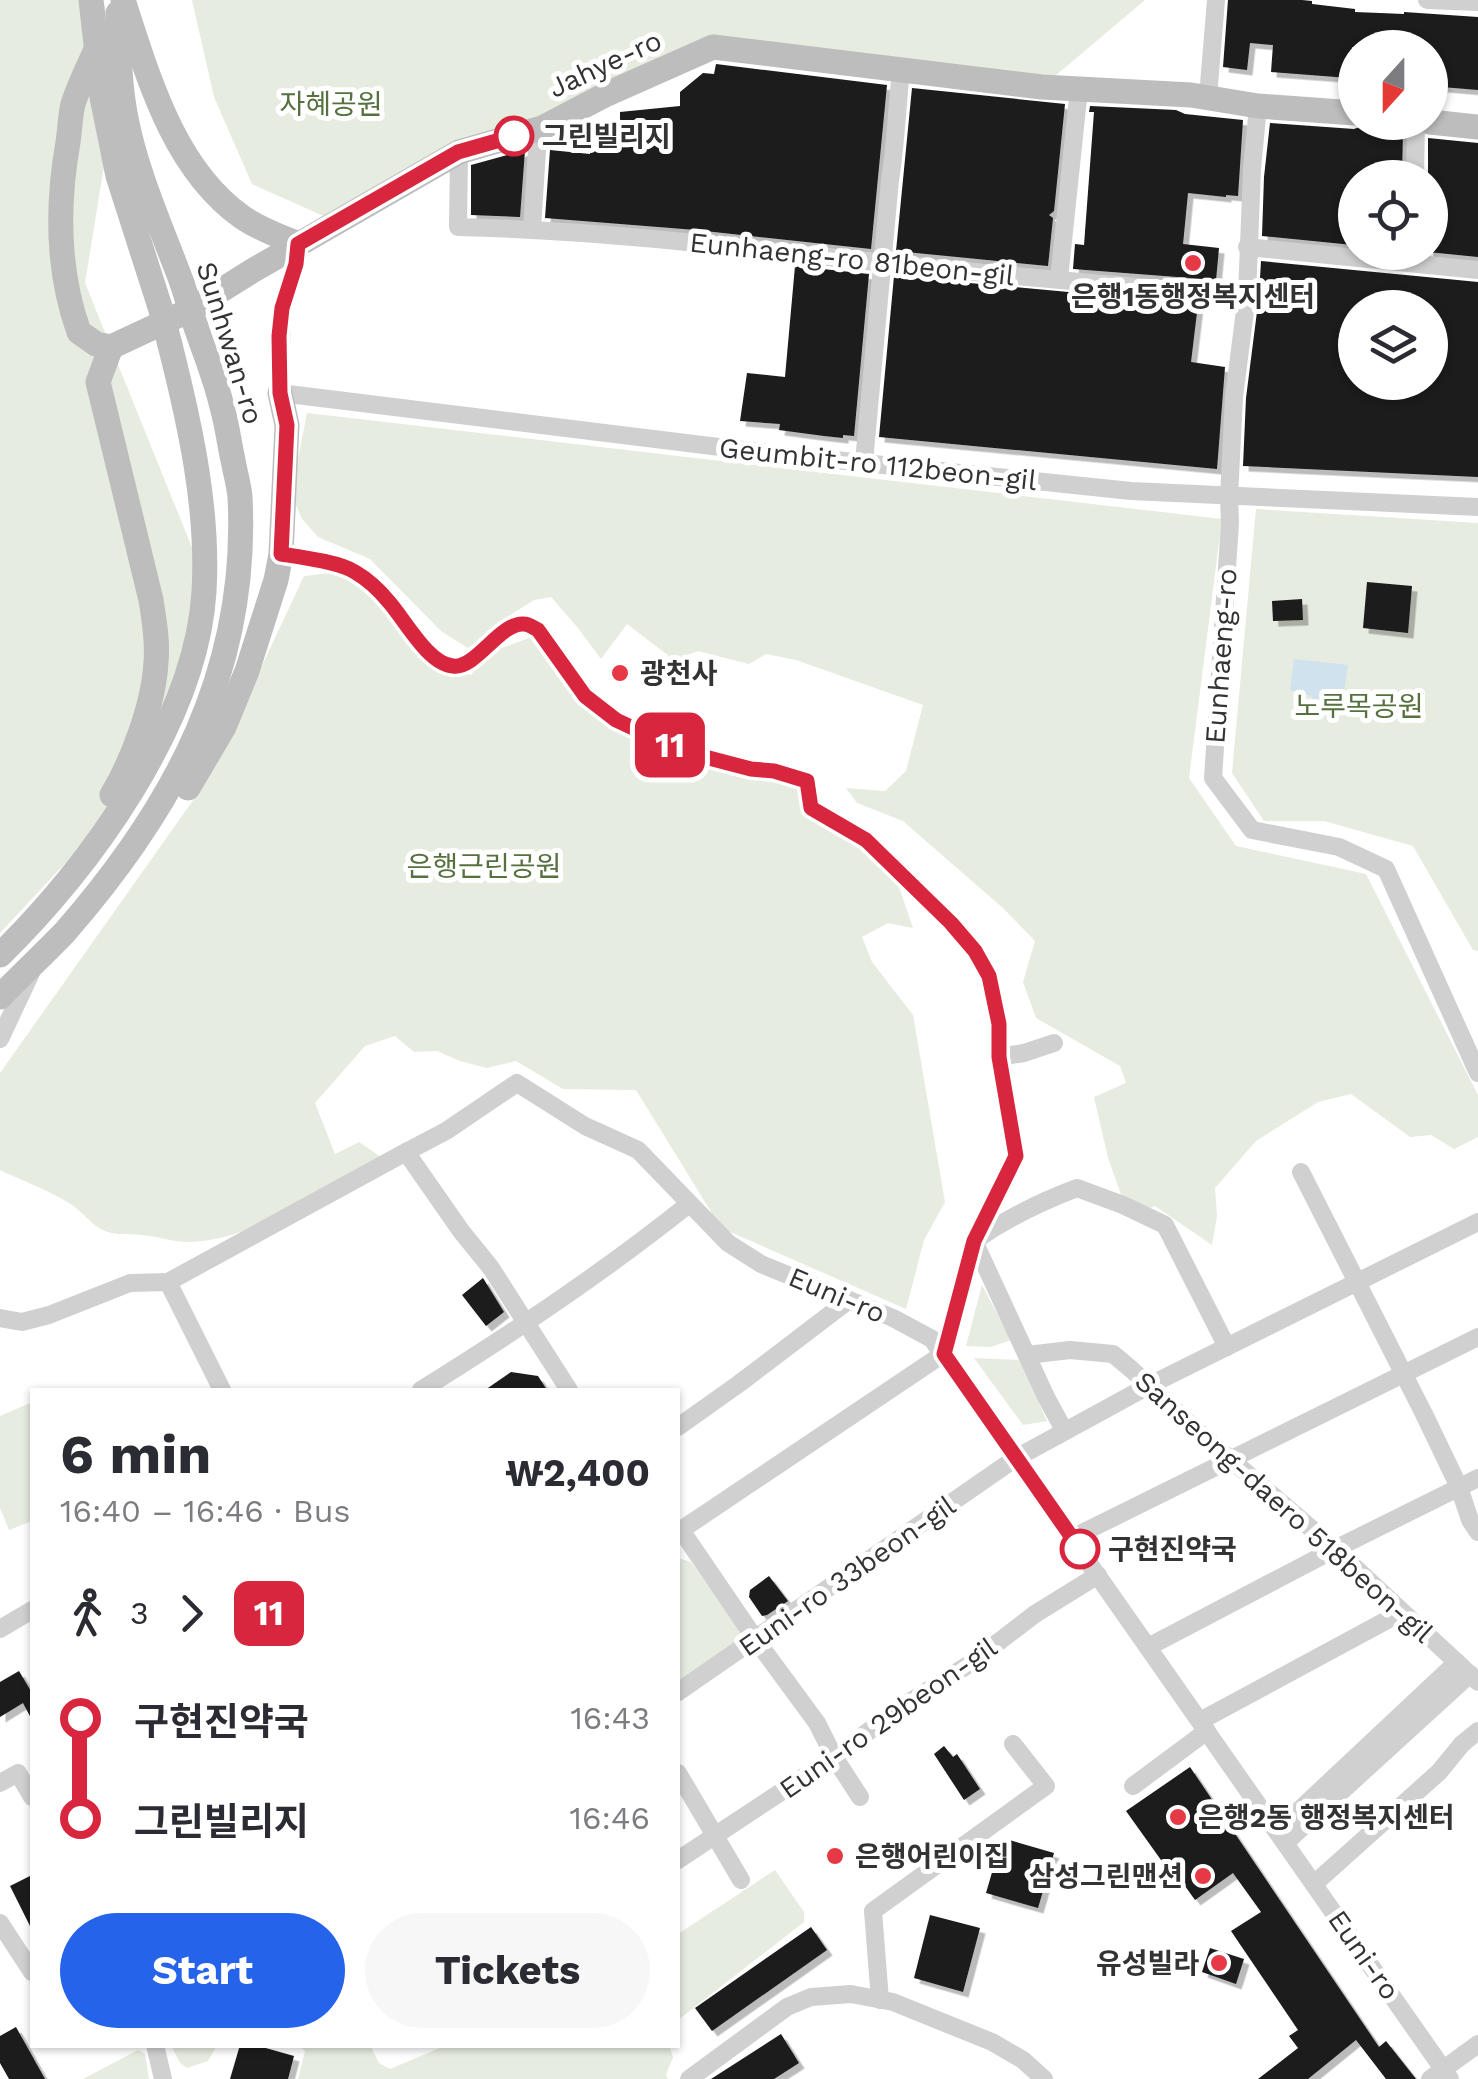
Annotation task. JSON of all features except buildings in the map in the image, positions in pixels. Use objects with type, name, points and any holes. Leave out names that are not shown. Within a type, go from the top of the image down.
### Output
[{"type":"main road","name":"Sunhwan-ro","points":[[0,955],[62,889],[138,782],[182,692],[197,641],[204,592],[203,531],[186,410],[161,310],[118,176],[102,97],[91,0]]},
{"type":"main road","name":"Sunhwan-ro","points":[[0,997],[63,934],[130,851],[165,799],[193,744],[217,682],[233,616],[240,495],[222,406],[125,116],[119,73],[121,0]]},
{"type":"main road","points":[[121,0],[149,80],[176,139],[196,170],[225,204],[243,218],[298,244]]},
{"type":"main road","points":[[62,889],[121,781],[145,714],[156,662],[156,626],[98,382],[110,347],[96,344],[80,332],[61,244],[63,171],[73,104],[97,47]]},
{"type":"main road","name":"Jahye-ro","points":[[110,347],[188,312],[458,152],[542,128],[607,94],[714,47],[1042,87],[1208,97],[1258,106],[1338,112]]},
{"type":"main road","points":[[1448,124],[1478,127]]},
{"type":"main road","points":[[130,851],[189,786],[224,726],[262,628],[281,554],[287,425],[280,393]]},
{"type":"street","points":[[1208,97],[1216,0]]},
{"type":"street","points":[[1427,0],[1478,2]]},
{"type":"street","points":[[864,462],[901,70]]},
{"type":"street","points":[[1059,279],[1079,89]]},
{"type":"street","name":"Eunhaeng-ro","points":[[1258,106],[1247,294],[1234,397],[1230,523],[1212,778],[1252,830],[1339,847],[1386,870],[1478,1073]]},
{"type":"street","points":[[532,229],[538,135],[542,128]]},
{"type":"street","name":"Eunhaeng-ro 81beon-gil","points":[[458,152],[458,227],[532,229],[1247,294]]},
{"type":"street","points":[[280,393],[282,308],[298,244]]},
{"type":"street","points":[[1247,247],[1338,253]]},
{"type":"street","points":[[1448,265],[1478,270]]},
{"type":"street","name":"Geumbit-ro 112beon-gil","points":[[280,393],[536,426],[1131,491],[1478,507]]},
{"type":"street","points":[[281,554],[352,570],[387,599],[436,659],[452,666],[462,665],[509,630],[527,624],[538,630],[585,696],[616,720],[682,751],[807,781],[811,808],[866,840],[951,923],[975,951],[989,976],[1016,1156],[974,1241],[944,1354],[680,1530]]},
{"type":"street","points":[[0,1039],[37,959]]},
{"type":"street","points":[[999,1057],[1054,1043]]},
{"type":"street","name":"Euni-ro","points":[[406,1152],[446,1131],[517,1083],[585,1126],[638,1150],[728,1243],[744,1254],[893,1318],[932,1339],[1314,1884],[1441,2076]]},
{"type":"street","points":[[0,1318],[22,1322],[130,1283],[168,1282],[406,1152],[490,1268],[568,1388]]},
{"type":"street","points":[[1301,1172],[1424,1414],[1478,1532]]},
{"type":"street","points":[[974,1241],[1038,1203],[1077,1188],[1123,1206],[1165,1225],[1226,1347]]},
{"type":"street","points":[[429,1388],[525,1324],[689,1204]]},
{"type":"street","points":[[1016,1458],[1148,1386],[1478,1222]]},
{"type":"street","points":[[974,1241],[1064,1430]]},
{"type":"street","points":[[168,1282],[221,1388]]},
{"type":"street","points":[[680,1426],[849,1300]]},
{"type":"street","points":[[1072,1538],[1478,1336]]},
{"type":"street","name":"Sanseong-daero 518beon-gil","points":[[1027,1355],[1070,1350],[1113,1354],[1192,1428],[1335,1549],[1468,1673]]},
{"type":"street","name":"Euni-ro 33beon-gil","points":[[680,1691],[1016,1458]]},
{"type":"street","points":[[1148,1646],[1478,1478]]},
{"type":"street","points":[[680,1532],[817,1724],[860,1796]]},
{"type":"street","name":"Euni-ro 29beon-gil","points":[[680,1859],[971,1663],[1035,1614],[1098,1575]]},
{"type":"street","points":[[0,1628],[30,1611]]},
{"type":"street","points":[[1133,1786],[1204,1726],[1402,1612]]},
{"type":"street","points":[[1281,1837],[1468,1673]]},
{"type":"street","points":[[1314,1884],[1440,1772],[1478,1730]]},
{"type":"street","points":[[880,2000],[873,1911],[1046,1786],[1013,1744]]},
{"type":"street","points":[[0,1784],[18,1773],[30,1794]]},
{"type":"street","points":[[680,1777],[740,1880]]},
{"type":"street","points":[[0,1923],[30,1969]]},
{"type":"street","points":[[689,2079],[787,2006],[811,1996],[851,1994],[892,2002],[992,2042],[1024,2060],[1044,2079]]},
{"type":"street","points":[[1441,2076],[1478,2044]]},
{"type":"street","points":[[156,2048],[163,2079]]},
{"type":"green space","points":[[0,0],[103,0],[121,61],[85,283],[195,555],[191,664],[153,769],[0,933]]},
{"type":"green space","name":"자혜공원","points":[[192,0],[1145,0],[1042,87],[713,47],[337,222],[252,184],[214,97]]},
{"type":"green space","points":[[307,413],[1222,519],[1189,778],[1236,846],[1366,874],[1478,1095],[1478,1137],[1454,1149],[1431,1135],[1410,1137],[1351,1094],[1318,1102],[1256,1141],[1215,1188],[1217,1216],[1212,1245],[1155,1206],[1129,1217],[1108,1158],[1094,1097],[1126,1083],[1120,1066],[1036,1018],[1023,982],[1035,941],[1004,909],[903,821],[857,803],[846,788],[885,791],[906,771],[923,705],[796,660],[766,654],[749,664],[698,651],[674,660],[627,624],[601,659],[551,597],[534,600],[468,648],[441,631],[370,559],[318,537],[302,519],[291,494]]},
{"type":"green space","name":"노루목공원","points":[[1256,509],[1478,523],[1478,951],[1473,950],[1413,846],[1324,821],[1264,821],[1232,773]]},
{"type":"green space","name":"은행근린공원","points":[[348,571],[447,668],[471,675],[488,653],[540,634],[588,686],[625,735],[660,749],[683,750],[743,778],[815,788],[816,808],[886,849],[913,928],[888,923],[862,937],[872,962],[913,1015],[945,1202],[924,1240],[906,1309],[721,1228],[636,1090],[563,1089],[516,1061],[487,1068],[437,1051],[414,1052],[395,1036],[365,1046],[315,1103],[335,1154],[359,1142],[381,1157],[288,1212],[238,1233],[187,1242],[110,1233],[61,1198],[0,1170],[0,1073],[194,799],[221,753],[304,576]]},
{"type":"green space","points":[[982,1285],[1011,1340],[991,1347],[966,1346]]},
{"type":"green space","points":[[974,1358],[1019,1360],[1047,1421],[1023,1425]]},
{"type":"green space","points":[[30,1403],[30,1522],[9,1530],[0,1508],[0,1416]]},
{"type":"green space","points":[[680,1559],[691,1562],[749,1641],[680,1684]]},
{"type":"green space","points":[[775,1870],[804,1912],[804,1922],[680,2018],[680,1933]]},
{"type":"green space","points":[[172,2048],[215,2048],[208,2061],[187,2068]]},
{"type":"green space","points":[[302,2048],[372,2048],[379,2063],[390,2069],[440,2048],[670,2048],[673,2057],[668,2079],[298,2079],[305,2051]]},
{"type":"green space","points":[[138,2050],[145,2054],[149,2079],[83,2079]]},
{"type":"water","points":[[1294,659],[1348,665],[1337,717],[1326,715],[1311,696],[1290,690]]},
{"type":"bus line","name":"11","points":[[514,136],[458,152],[298,244],[279,336],[280,393],[287,425],[281,554],[352,570],[387,599],[436,659],[452,666],[462,665],[509,630],[527,624],[538,630],[585,696],[616,720],[682,751],[807,781],[811,808],[866,840],[975,951],[989,976],[999,1024],[999,1057],[1016,1156],[974,1241],[944,1354],[1080,1549]]},
{"type":"place","name":"그린빌리지","points":[[514,136]]},
{"type":"place","name":"은행1동행정복지센터","points":[[1193,263]]},
{"type":"place","name":"광천사","points":[[620,673]]},
{"type":"place","name":"구현진약국","points":[[1080,1549]]},
{"type":"place","name":"은행2동 행정복지센터","points":[[1178,1817]]},
{"type":"place","name":"은행어린이집","points":[[835,1856]]},
{"type":"place","name":"삼성그린맨션","points":[[1203,1876]]},
{"type":"place","name":"유성빌라","points":[[1219,1963]]}]
